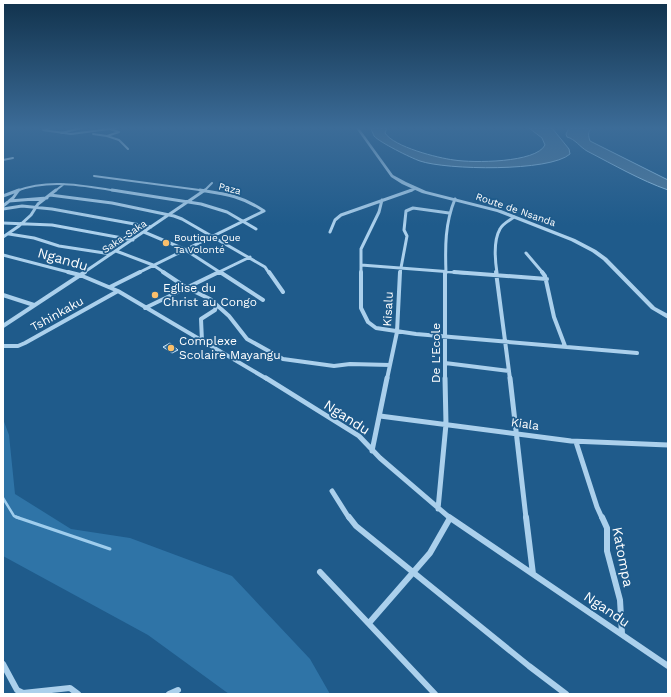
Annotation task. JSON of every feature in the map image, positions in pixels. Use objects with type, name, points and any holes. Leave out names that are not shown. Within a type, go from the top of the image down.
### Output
[{"type":"street","name":"Route de Nsanda","points":[[381,161],[392,176],[415,189],[484,206],[556,232],[594,251],[605,259],[653,308],[668,317]]},
{"type":"street","name":"Paza","points":[[94,176],[204,190],[231,195],[252,203],[264,211],[243,222]]},
{"type":"street","name":"Saka-Saka","points":[[3,326],[133,240],[212,183]]},
{"type":"street","points":[[3,237],[9,234],[31,215],[35,208],[46,198],[65,184]]},
{"type":"street","points":[[3,196],[32,186],[65,184],[187,201],[226,212],[256,229]]},
{"type":"street","points":[[330,232],[337,217],[415,189]]},
{"type":"street","points":[[3,206],[18,191]]},
{"type":"street","points":[[50,196],[98,201],[170,213],[250,256],[265,267],[283,292]]},
{"type":"street","points":[[9,201],[46,198]]},
{"type":"street","name":"De L'Ecole","points":[[438,508],[446,424],[444,336],[445,243],[449,213],[455,199]]},
{"type":"street","points":[[382,200],[379,212],[362,249],[361,265],[361,308],[368,322],[376,328],[397,332],[637,353]]},
{"type":"street","points":[[3,209],[22,206],[52,209],[151,227]]},
{"type":"street","name":"Kisalu","points":[[372,451],[397,332],[400,267],[404,257],[407,236],[404,230],[407,210],[413,208],[449,213]]},
{"type":"street","points":[[514,217],[500,228],[496,239],[495,262],[510,371],[533,574]]},
{"type":"street","points":[[3,223],[23,222],[49,224],[133,240]]},
{"type":"street","points":[[110,287],[243,222]]},
{"type":"street","points":[[144,232],[184,250],[263,300]]},
{"type":"street","points":[[9,234],[34,238],[60,246],[111,254]]},
{"type":"street","points":[[116,251],[153,265],[187,288],[210,299],[216,306],[229,316],[247,339],[282,359],[334,366],[350,364],[390,365]]},
{"type":"street","points":[[526,253],[547,279],[546,285],[554,317],[565,346]]},
{"type":"street","name":"Ngandu","points":[[3,255],[80,275],[110,287],[168,320],[202,342],[238,361],[359,436],[372,451],[450,518],[668,666]]},
{"type":"street","points":[[145,308],[250,256]]},
{"type":"street","points":[[361,265],[400,267],[497,277],[547,279]]},
{"type":"street","name":"Tshinkaku","points":[[3,346],[18,346],[25,343],[118,291]]},
{"type":"street","points":[[3,295],[34,305]]},
{"type":"street","points":[[202,342],[201,319],[215,310],[216,306]]},
{"type":"street","points":[[445,363],[510,371]]},
{"type":"street","name":"Kiala","points":[[380,416],[576,442],[668,444]]},
{"type":"street","name":"Katompa","points":[[576,442],[595,501],[607,528],[607,551],[620,600],[622,634]]},
{"type":"street","points":[[332,491],[344,511],[356,526],[529,666],[566,694]]},
{"type":"street","points":[[369,623],[430,553],[450,518]]},
{"type":"street","points":[[320,572],[435,694]]},
{"type":"street","points":[[3,664],[17,690],[23,693],[70,688],[78,694]]},
{"type":"street","points":[[169,694],[178,690]]},
{"type":"shaded area","points":[[420,161],[557,161],[542,164],[497,168],[452,166]]},
{"type":"shaded area","points":[[605,161],[629,161],[668,180],[668,190],[637,177]]},
{"type":"shaded area","points":[[3,419],[9,435],[15,494],[71,529],[130,538],[232,576],[310,659],[330,694],[229,694],[148,635],[3,556]]},
{"type":"building","name":"Complexe Scolaire Mayangu","points":[[170,343],[178,350],[172,353],[163,347]]},
{"type":"waterway","points":[[3,498],[14,516],[19,518]]},
{"type":"waterway","points":[[16,517],[110,549]]},
{"type":"place","name":"Boutique Que Ta Volonté","points":[[166,243]]},
{"type":"place","name":"Eglise du Christ au Congo","points":[[155,295]]},
{"type":"place","name":"Complexe Scolaire Mayangu","points":[[171,348]]}]
